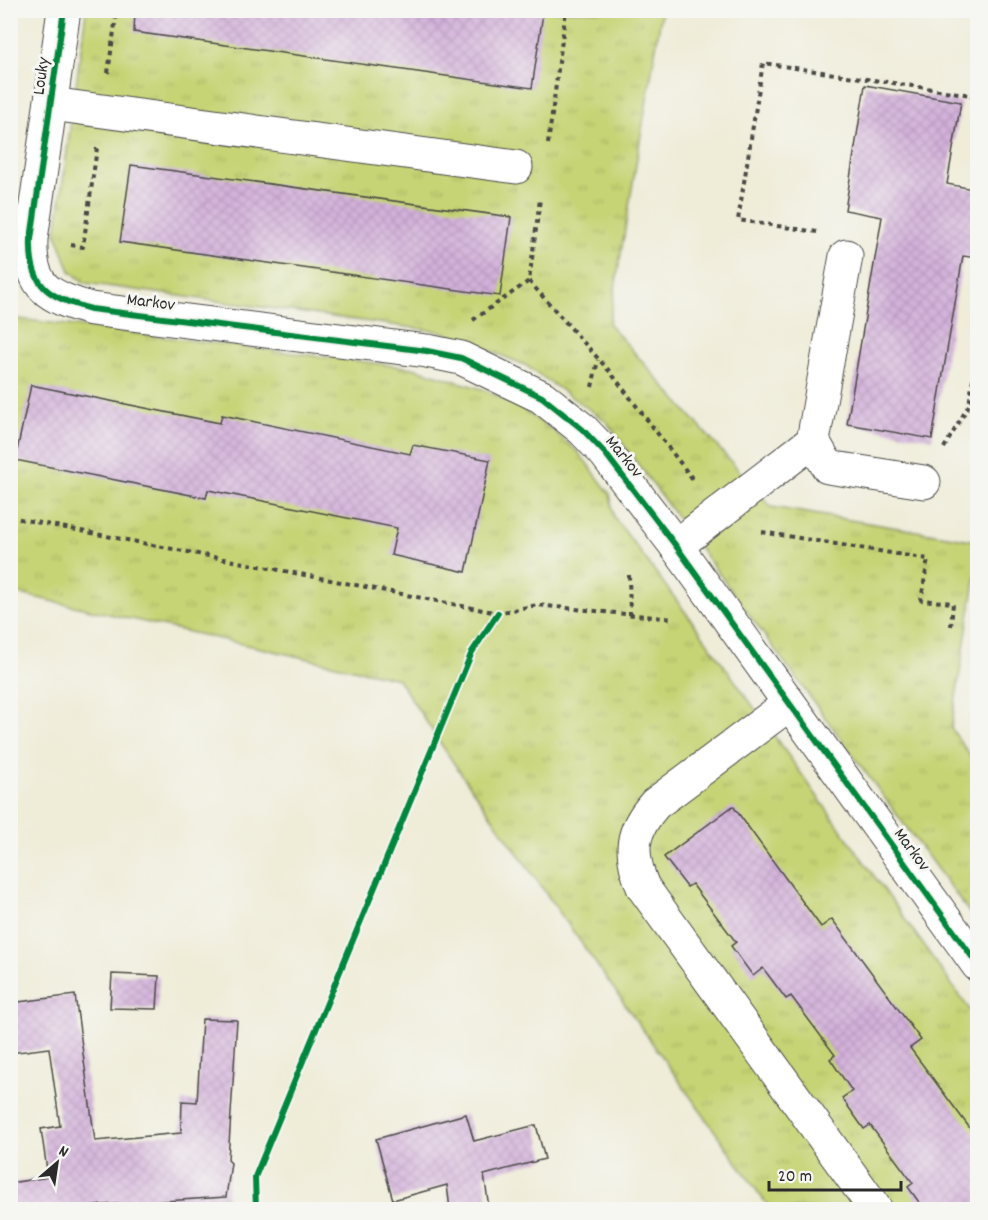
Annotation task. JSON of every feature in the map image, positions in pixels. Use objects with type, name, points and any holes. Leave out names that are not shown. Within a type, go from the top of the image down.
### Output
[{"type":"street","name":"Louky","points":[[42,286],[30,261],[64,10]]},
{"type":"street","points":[[51,104],[516,167]]},
{"type":"street","points":[[846,256],[813,441],[828,467],[924,482]]},
{"type":"street","name":"Markov","points":[[42,286],[58,300],[91,309],[427,351],[461,358],[542,396],[582,429],[605,453],[676,546],[978,965]]},
{"type":"street","points":[[676,546],[813,441]]},
{"type":"street","points":[[789,704],[655,804],[640,820],[633,853],[643,887],[876,1209]]},
{"type":"path","points":[[819,232],[738,220],[763,63],[971,95],[978,108]]},
{"type":"path","points":[[940,454],[969,405],[978,347]]},
{"type":"path","points":[[10,518],[498,613],[537,605],[674,619]]},
{"type":"path","points":[[629,575],[630,615]]},
{"type":"path","points":[[492,622],[498,613]]},
{"type":"green space","points":[[86,11],[662,11],[609,324],[771,507],[977,541],[977,568],[951,728],[977,766],[977,923],[606,421],[525,365],[443,332],[85,283],[70,271],[56,233]]},
{"type":"green space","points":[[11,318],[413,368],[485,390],[521,408],[580,454],[610,494],[614,517],[698,629],[977,1020],[977,1209],[770,1209],[455,765],[398,679],[11,592]]},
{"type":"green space","points":[[226,1197],[231,1209],[73,1210],[103,1205]]},
{"type":"building","points":[[135,10],[524,10],[543,13],[532,88],[134,32]]},
{"type":"building","points":[[865,85],[961,102],[947,184],[978,190],[978,258],[963,256],[932,439],[847,424],[882,217],[845,210]]},
{"type":"building","points":[[131,165],[511,217],[500,296],[120,242]]},
{"type":"building","points":[[31,385],[220,423],[222,415],[410,454],[413,445],[490,460],[466,572],[391,555],[397,528],[208,490],[206,498],[15,460]]},
{"type":"building","points":[[733,806],[821,927],[832,919],[921,1040],[910,1048],[978,1139],[978,1209],[924,1209],[908,1187],[913,1183],[870,1125],[864,1129],[842,1098],[852,1091],[830,1059],[835,1055],[791,996],[786,999],[763,968],[753,976],[731,946],[736,942],[692,884],[687,887],[664,857]]},
{"type":"building","points":[[112,974],[159,976],[157,1009],[110,1008]]},
{"type":"building","points":[[75,995],[95,1141],[181,1133],[182,1101],[197,1102],[202,1019],[237,1020],[228,1160],[231,1163],[226,1197],[73,1209],[10,1209],[10,1183],[48,1177],[41,1129],[60,1126],[49,1048],[10,1053],[10,1003]]},
{"type":"building","points":[[466,1114],[474,1141],[536,1125],[545,1159],[484,1175],[489,1207],[450,1209],[447,1185],[393,1200],[376,1139]]},
{"type":"cycle path","points":[[64,10],[31,239],[34,269],[44,288],[64,300],[91,309],[427,351],[461,358],[542,397],[582,429],[605,453],[676,546],[978,965]]},
{"type":"cycle path","points":[[256,1210],[255,1177],[472,652],[498,613]]}]
